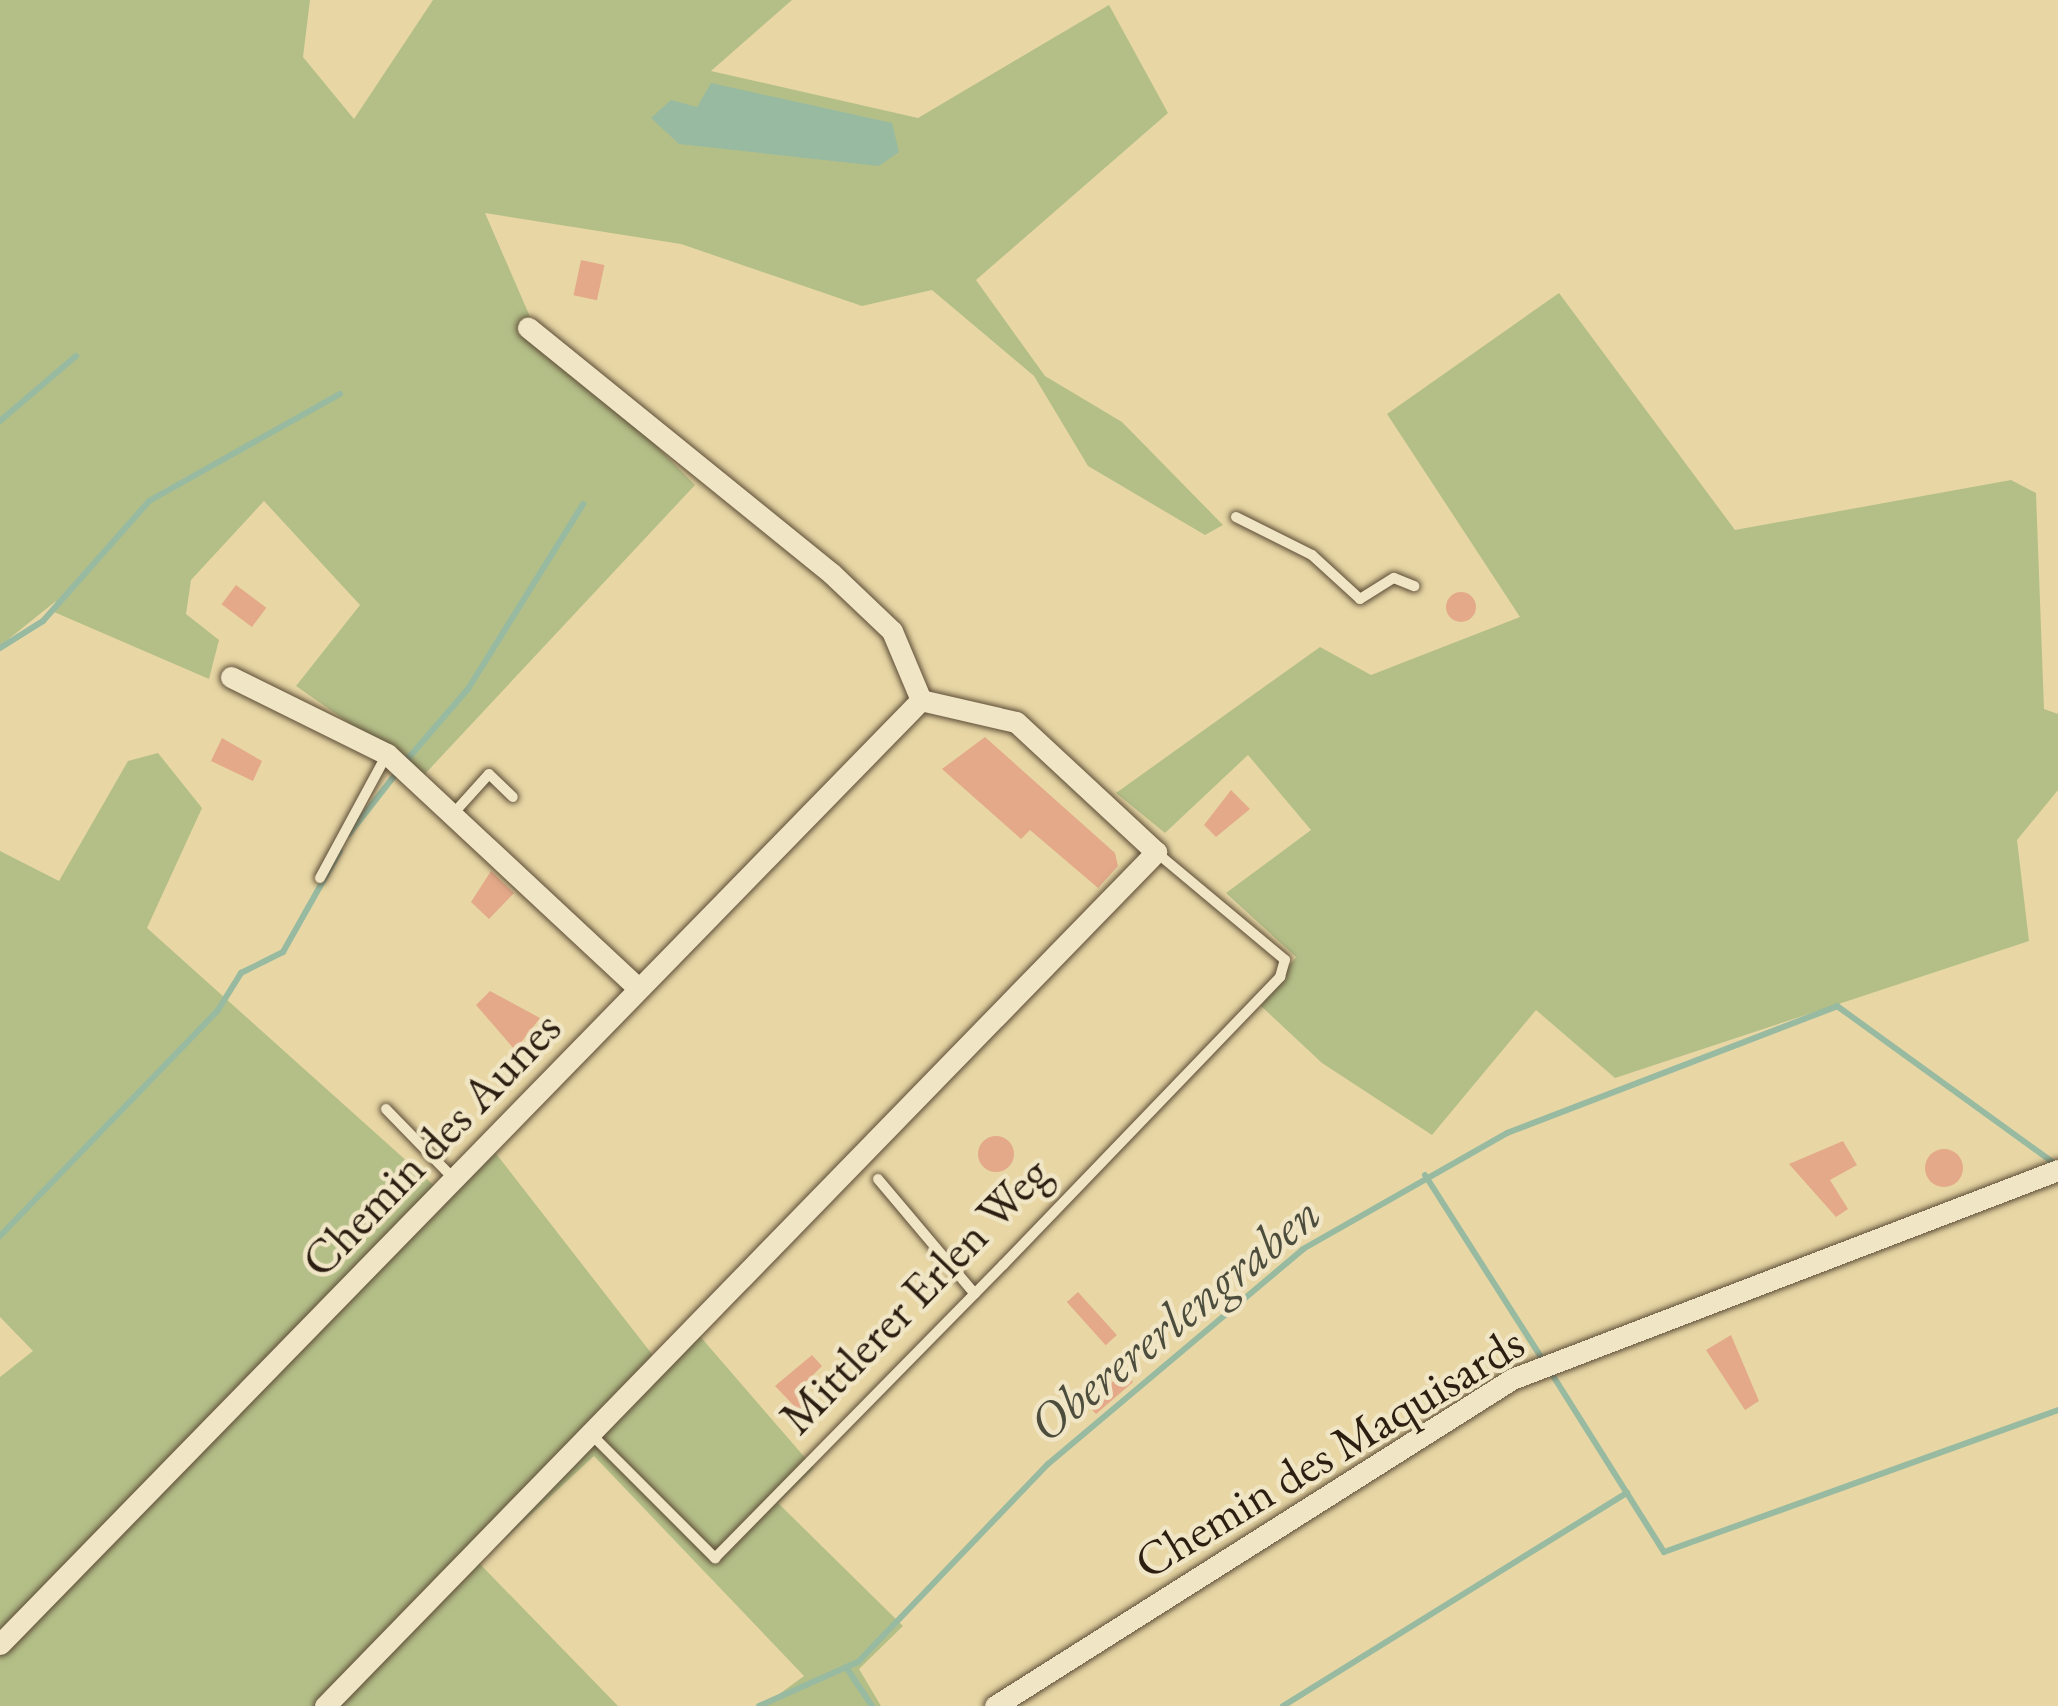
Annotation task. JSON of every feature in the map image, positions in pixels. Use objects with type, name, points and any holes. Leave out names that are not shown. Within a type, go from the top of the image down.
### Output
[{"type":"street","points":[[325,1706],[1156,853],[1016,722],[921,700],[892,631],[831,572],[527,328]]},
{"type":"street","points":[[231,677],[387,754],[638,988]]},
{"type":"street","name":"Chemin des Aunes","points":[[0,1644],[921,700]]},
{"type":"street","name":"Chemin des Maquisards","points":[[995,1706],[1513,1379],[2058,1170]]},
{"type":"lane","points":[[1236,517],[1312,555],[1360,599],[1394,578],[1414,586]]},
{"type":"lane","points":[[320,878],[387,754]]},
{"type":"lane","points":[[452,815],[490,774],[513,797]]},
{"type":"lane","name":"Mittlerer Erlen Weg","points":[[593,1436],[715,1558],[974,1294],[1280,977],[1285,960],[1156,853]]},
{"type":"lane","points":[[386,1109],[455,1180]]},
{"type":"lane","points":[[878,1179],[974,1294]]},
{"type":"shaded area","points":[[0,0],[310,0],[303,57],[354,119],[433,0],[792,0],[711,71],[918,118],[1109,5],[1168,113],[976,280],[1045,376],[1122,422],[1223,525],[1205,535],[1088,466],[1034,376],[932,290],[862,306],[681,244],[485,213],[531,319],[695,485],[424,775],[296,686],[360,605],[264,501],[191,580],[186,614],[219,640],[209,679],[54,612],[56,601],[0,646]]},
{"type":"shaded area","points":[[711,83],[892,123],[899,152],[879,166],[679,144],[651,118],[671,100],[697,107]]},
{"type":"shaded area","points":[[1559,293],[1735,530],[2011,480],[2036,493],[2044,709],[2058,714],[2058,790],[2017,840],[2029,941],[1615,1078],[1536,1010],[1432,1135],[1322,1063],[1261,1006],[1296,957],[1226,893],[1311,830],[1248,755],[1165,833],[1116,793],[1320,647],[1371,675],[1520,617],[1387,414]]},
{"type":"shaded area","points":[[158,753],[202,808],[147,928],[448,1198],[494,1151],[655,1358],[692,1327],[814,1468],[778,1503],[903,1626],[859,1669],[881,1706],[763,1706],[804,1676],[594,1456],[479,1563],[618,1706],[0,1706],[0,1377],[33,1351],[0,1317],[0,851],[59,881],[128,761]]},
{"type":"building","points":[[581,260],[604,265],[597,300],[574,295]]},
{"type":"building","points":[[236,585],[266,608],[252,627],[222,604]]},
{"type":"building","points":[[1461,592],[1476,607],[1461,622],[1446,607]]},
{"type":"building","points":[[985,737],[1115,853],[1118,866],[1098,888],[1030,830],[1021,839],[942,769]]},
{"type":"building","points":[[222,738],[262,761],[253,781],[211,761]]},
{"type":"building","points":[[1231,790],[1250,809],[1216,837],[1204,825]]},
{"type":"building","points":[[491,871],[514,893],[489,919],[471,902]]},
{"type":"building","points":[[490,991],[540,1018],[515,1050],[476,1005]]},
{"type":"building","points":[[996,1136],[1009,1141],[1014,1154],[1009,1167],[996,1172],[983,1167],[978,1154],[983,1141]]},
{"type":"building","points":[[1843,1141],[1857,1165],[1830,1180],[1848,1209],[1836,1217],[1789,1164]]},
{"type":"building","points":[[1944,1149],[1957,1155],[1963,1168],[1957,1181],[1944,1187],[1931,1181],[1925,1168],[1931,1155]]},
{"type":"building","points":[[1078,1292],[1117,1335],[1106,1345],[1067,1302]]},
{"type":"building","points":[[1731,1335],[1759,1401],[1745,1410],[1706,1350]]},
{"type":"building","points":[[812,1355],[822,1366],[800,1388],[811,1400],[799,1411],[775,1386]]},
{"type":"building","points":[[1124,1371],[1133,1382],[1096,1414],[1088,1405]]},
{"type":"waterway","points":[[0,421],[76,356]]},
{"type":"waterway","points":[[0,648],[43,621],[149,501],[340,394]]},
{"type":"waterway","points":[[405,762],[468,689],[583,504]]},
{"type":"waterway","points":[[349,834],[398,771]]},
{"type":"waterway","points":[[0,1236],[218,1010],[241,973],[283,952],[340,851]]},
{"type":"waterway","name":"Oberererlengraben","points":[[759,1706],[858,1662],[1048,1464],[1303,1249],[1507,1133],[1837,1006],[2055,1164]]},
{"type":"waterway","points":[[1425,1175],[1543,1360]]},
{"type":"waterway","points":[[1550,1371],[1664,1552],[2058,1410]]},
{"type":"waterway","points":[[1283,1706],[1627,1493]]},
{"type":"waterway","points":[[846,1667],[872,1706]]}]
